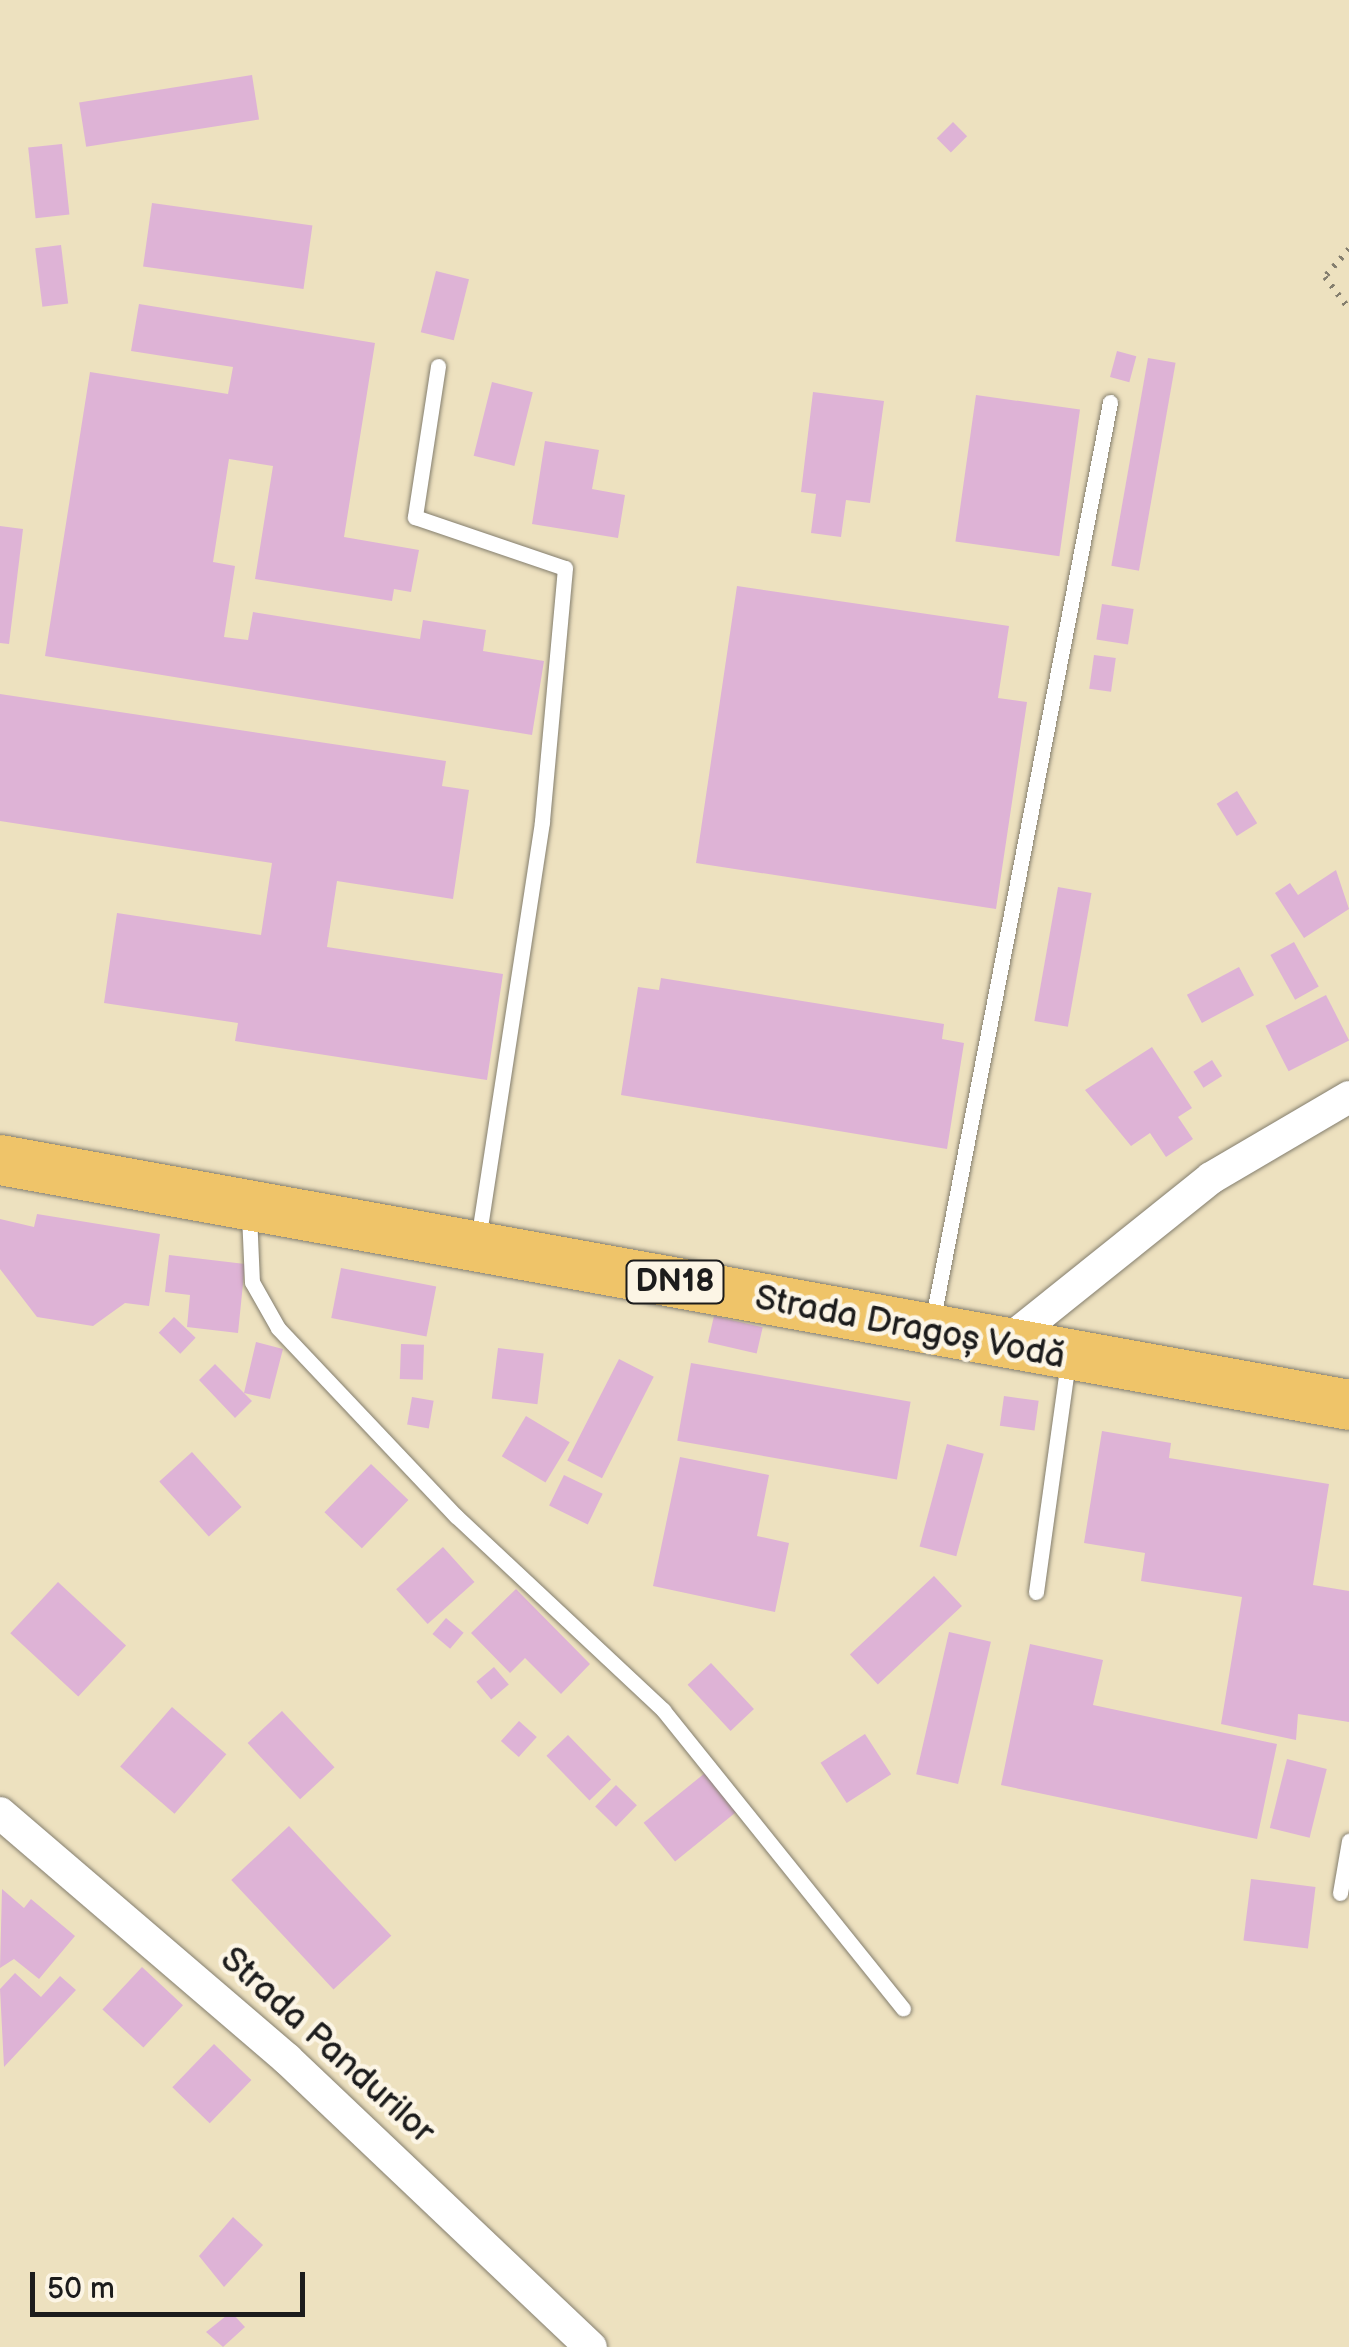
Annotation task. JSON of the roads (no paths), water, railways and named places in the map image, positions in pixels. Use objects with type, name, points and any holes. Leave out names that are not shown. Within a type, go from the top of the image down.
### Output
[{"type":"main road","name":"Strada Dragoș Vodă","points":[[0,1160],[1009,1340],[1068,1360],[1349,1405]]},
{"type":"street","points":[[1009,1340],[1211,1178],[1349,1098]]},
{"type":"street","name":"Strada Pandurilor","points":[[0,1814],[287,2059],[592,2347]]},
{"type":"lane","points":[[438,366],[414,517],[565,568],[542,822],[477,1246]]},
{"type":"lane","points":[[931,1327],[1110,402]]},
{"type":"lane","points":[[249,1205],[252,1282],[278,1328],[456,1516],[664,1710],[903,2009]]},
{"type":"lane","points":[[1036,1592],[1068,1360]]},
{"type":"lane","points":[[1340,1893],[1349,1841]]}]
